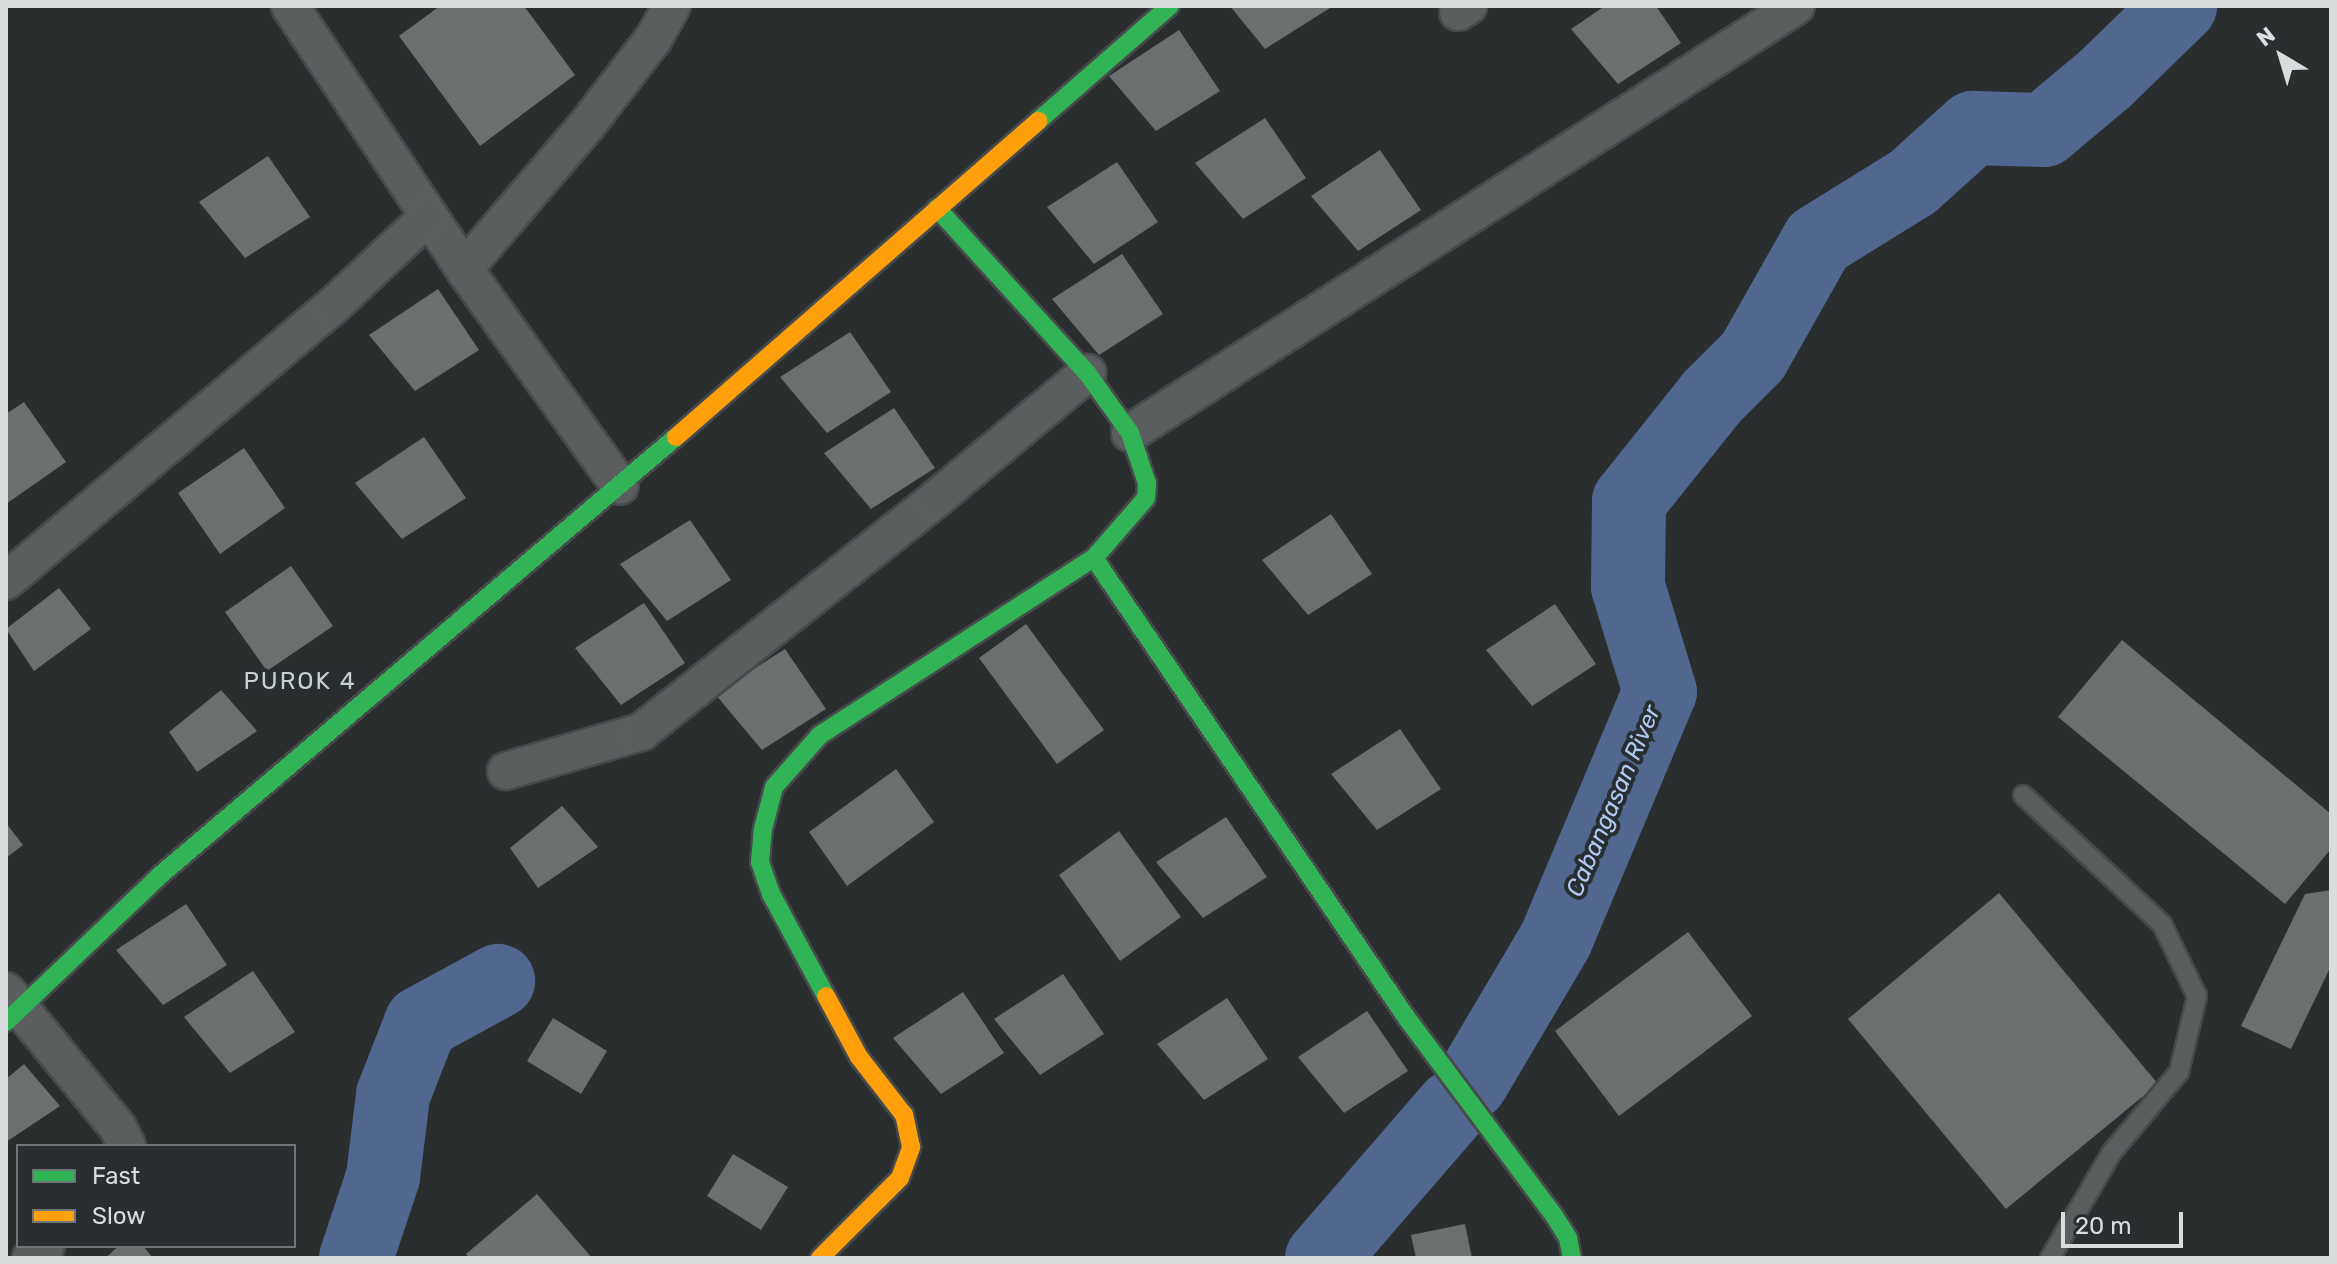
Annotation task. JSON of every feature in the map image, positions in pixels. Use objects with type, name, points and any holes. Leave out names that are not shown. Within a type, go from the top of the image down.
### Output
[{"type":"street","points":[[290,6],[464,269],[620,486]]},
{"type":"street","points":[[464,269],[587,125],[654,38],[672,6]]},
{"type":"street","points":[[126,1144],[118,1128],[11,1007],[158,877],[620,486],[1170,6]]},
{"type":"street","points":[[1130,433],[1796,6]]},
{"type":"street","points":[[820,1258],[900,1178],[911,1147],[904,1115],[859,1057],[771,894],[760,862],[763,829],[774,787],[820,735],[1094,558],[1146,498],[1147,483],[1130,433],[1087,373],[937,208]]},
{"type":"street","points":[[6,581],[334,305],[429,216]]},
{"type":"street","points":[[506,771],[641,732],[936,499],[1087,373]]},
{"type":"street","points":[[1094,558],[1406,1017],[1555,1217],[1568,1238],[1572,1258]]},
{"type":"lane","points":[[2023,795],[2162,924],[2197,996],[2179,1072],[2112,1152],[2050,1258]]},
{"type":"building","points":[[440,6],[524,6],[575,75],[480,146],[399,36]]},
{"type":"building","points":[[1230,6],[1328,6],[1330,8],[1265,49]]},
{"type":"building","points":[[1605,6],[1656,6],[1681,43],[1618,84],[1571,29]]},
{"type":"building","points":[[1179,30],[1220,91],[1156,131],[1109,76]]},
{"type":"building","points":[[1265,118],[1306,178],[1243,219],[1195,163]]},
{"type":"building","points":[[1380,150],[1421,210],[1358,251],[1311,196]]},
{"type":"building","points":[[268,156],[310,217],[245,258],[199,202]]},
{"type":"building","points":[[1117,162],[1158,222],[1094,264],[1047,207]]},
{"type":"building","points":[[1122,254],[1163,314],[1099,355],[1052,299]]},
{"type":"building","points":[[438,289],[479,350],[415,391],[369,335]]},
{"type":"building","points":[[850,332],[891,392],[827,433],[780,377]]},
{"type":"building","points":[[24,402],[66,462],[6,504],[6,414]]},
{"type":"building","points":[[894,408],[935,468],[871,509],[824,453]]},
{"type":"building","points":[[424,437],[466,498],[402,539],[355,483]]},
{"type":"building","points":[[244,448],[285,508],[220,554],[178,493]]},
{"type":"building","points":[[1331,514],[1372,574],[1308,615],[1262,560]]},
{"type":"building","points":[[690,520],[731,580],[667,621],[620,564]]},
{"type":"building","points":[[291,566],[333,626],[267,671],[225,612]]},
{"type":"building","points":[[59,588],[91,629],[34,671],[6,629]]},
{"type":"building","points":[[644,603],[685,663],[621,705],[575,648]]},
{"type":"building","points":[[1555,604],[1596,664],[1532,706],[1486,650]]},
{"type":"building","points":[[1026,624],[1104,730],[1057,764],[979,658]]},
{"type":"building","points":[[2122,640],[2331,814],[2331,849],[2285,904],[2058,717]]},
{"type":"building","points":[[785,649],[826,709],[762,750],[715,694]]},
{"type":"building","points":[[221,690],[257,731],[197,772],[169,732]]},
{"type":"building","points":[[1400,729],[1441,789],[1377,830],[1331,774]]},
{"type":"building","points":[[896,769],[934,822],[847,886],[809,832]]},
{"type":"building","points":[[562,806],[598,847],[538,888],[510,848]]},
{"type":"building","points":[[1226,817],[1267,877],[1203,918],[1156,862]]},
{"type":"building","points":[[6,823],[23,845],[6,858]]},
{"type":"building","points":[[1119,831],[1181,917],[1120,961],[1059,875]]},
{"type":"building","points":[[2331,890],[2331,966],[2291,1049],[2241,1026],[2305,894]]},
{"type":"building","points":[[1999,893],[2158,1084],[2006,1209],[1848,1019]]},
{"type":"building","points":[[186,904],[227,965],[163,1005],[116,950]]},
{"type":"building","points":[[1688,932],[1752,1016],[1619,1116],[1555,1031]]},
{"type":"building","points":[[253,971],[295,1032],[230,1073],[184,1017]]},
{"type":"building","points":[[1063,974],[1104,1034],[1040,1075],[994,1019]]},
{"type":"building","points":[[963,992],[1004,1053],[941,1094],[893,1038]]},
{"type":"building","points":[[1227,998],[1268,1059],[1204,1100],[1157,1044]]},
{"type":"building","points":[[1367,1011],[1408,1071],[1344,1113],[1298,1057]]},
{"type":"building","points":[[553,1018],[607,1051],[581,1094],[527,1061]]},
{"type":"building","points":[[24,1064],[60,1106],[6,1142],[6,1079]]},
{"type":"building","points":[[733,1154],[788,1187],[761,1230],[707,1196]]},
{"type":"building","points":[[537,1194],[592,1258],[469,1258],[466,1254]]},
{"type":"building","points":[[1465,1224],[1472,1258],[1416,1258],[1411,1235]]},
{"type":"building","points":[[117,1248],[145,1248],[153,1258],[105,1258]]},
{"type":"waterway","name":"Cabangasan River","points":[[1471,1083],[1556,939],[1660,692],[1628,587],[1629,501],[1712,397],[1753,356],[1818,241],[1913,182],[1973,128],[2044,130],[2105,79],[2180,6]]},
{"type":"waterway","name":"Cabangasan River","points":[[356,1258],[383,1177],[393,1095],[421,1023],[498,981]]},
{"type":"waterway","name":"Cabangasan River","points":[[1322,1258],[1453,1107]]},
{"type":"traffic: fast","points":[[1038,121],[1170,6]]},
{"type":"traffic: fast","points":[[826,996],[771,894],[760,862],[763,829],[774,787],[820,735],[1094,558],[1146,498],[1147,483],[1130,433],[1087,373],[937,208]]},
{"type":"traffic: fast","points":[[6,1022],[158,877],[676,437]]},
{"type":"traffic: fast","points":[[1094,558],[1406,1017],[1555,1217],[1568,1238],[1572,1258]]},
{"type":"traffic: slow","points":[[676,437],[1038,121]]},
{"type":"traffic: slow","points":[[820,1258],[900,1178],[911,1147],[904,1115],[859,1057],[826,996]]},
{"type":"district","name":"PUROK 4","points":[[300,682]]}]
